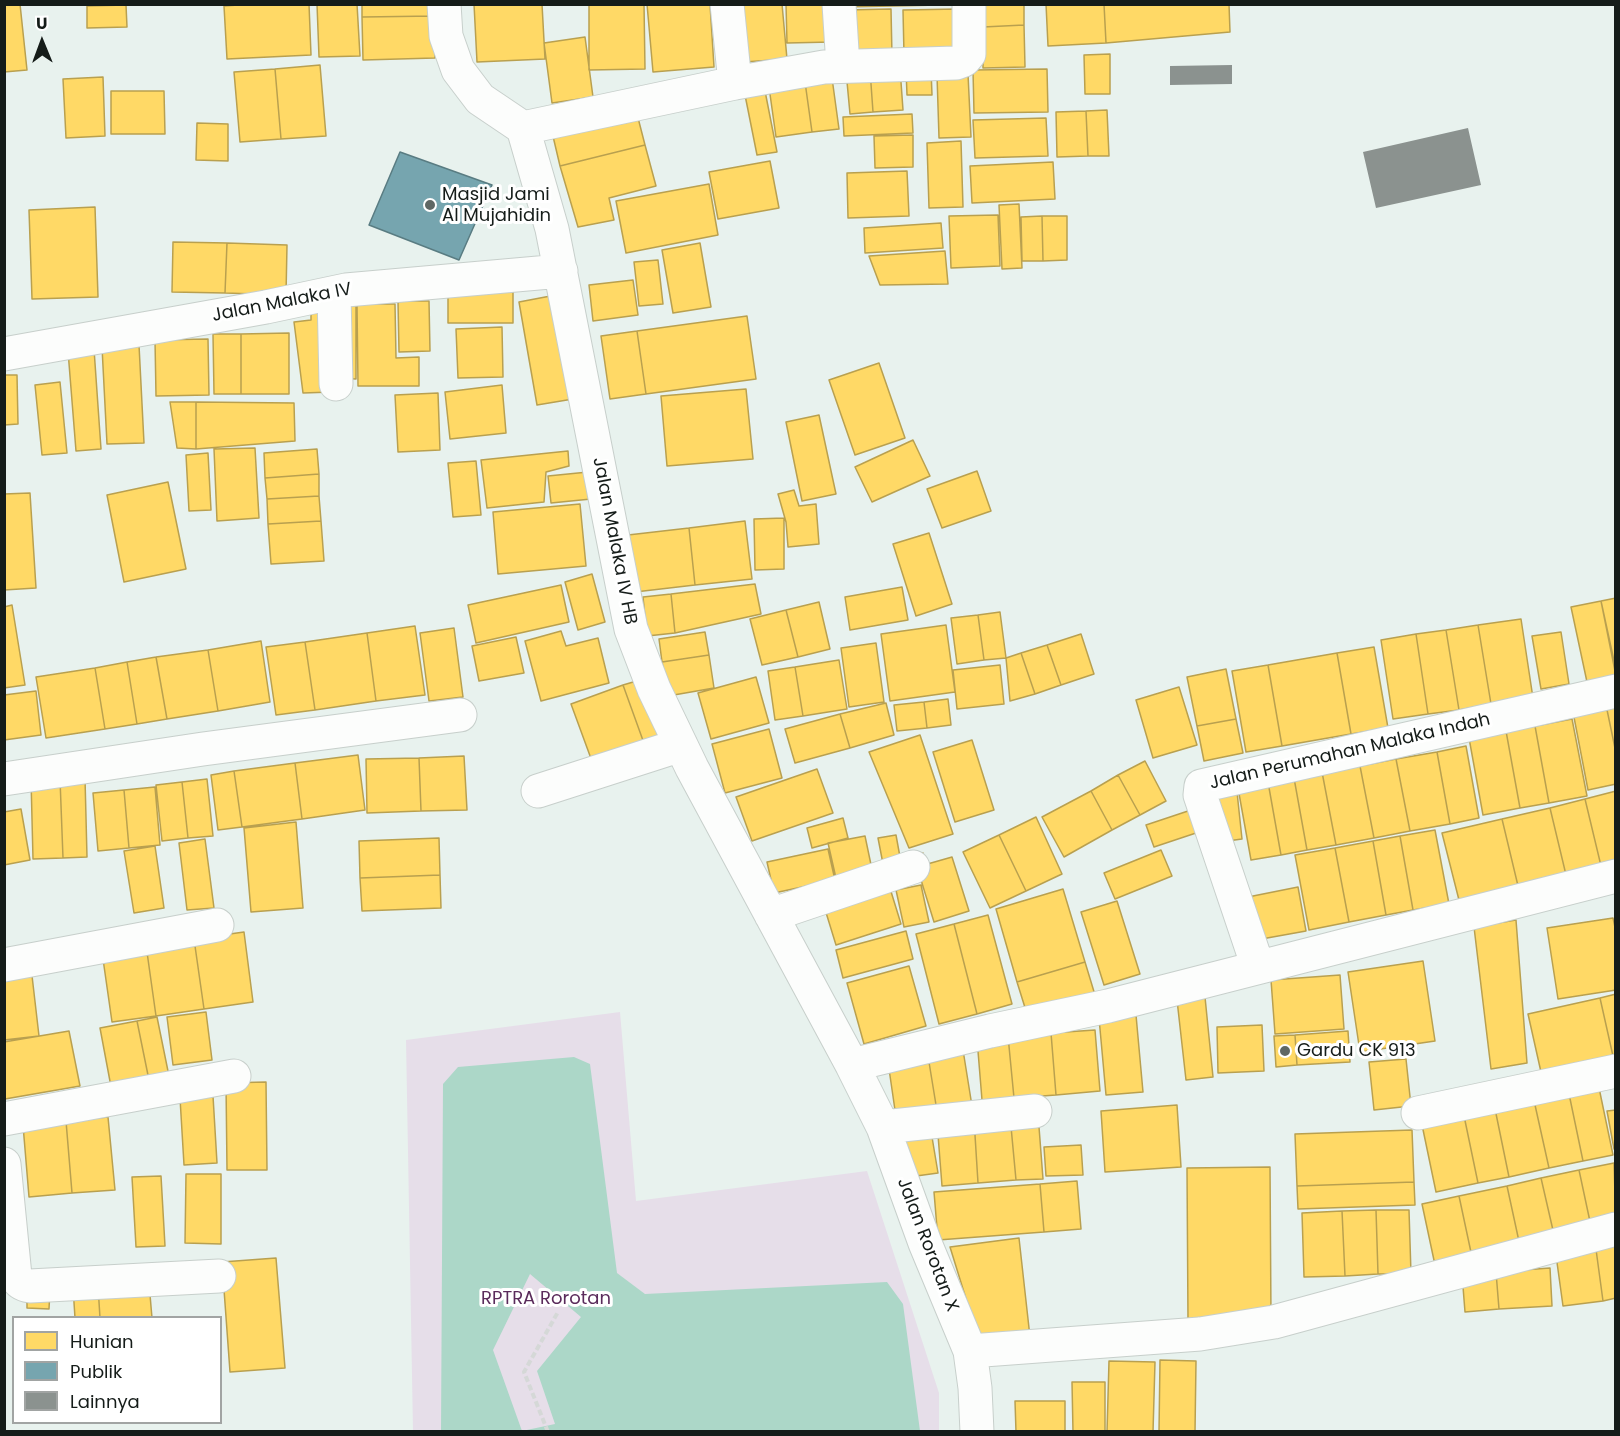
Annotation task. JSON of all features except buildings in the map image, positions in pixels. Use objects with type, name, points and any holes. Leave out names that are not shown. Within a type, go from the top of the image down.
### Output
[{"type":"street","points":[[444,4],[446,36],[458,70],[480,99],[523,128],[735,83],[843,66],[956,63],[969,54],[969,4]]},
{"type":"street","points":[[727,4],[735,83]]},
{"type":"street","points":[[839,4],[843,66]]},
{"type":"street","name":"Jalan Malaka IV HB","points":[[523,128],[552,229],[561,271],[630,629],[654,689],[681,745],[852,1065]]},
{"type":"street","name":"Jalan Malaka IV","points":[[4,354],[373,286],[561,271]]},
{"type":"street","points":[[334,293],[336,384]]},
{"type":"street","name":"Jalan Perumahan Malaka Indah","points":[[1246,970],[1200,795],[1201,786],[1616,691]]},
{"type":"street","points":[[4,779],[203,749],[460,715]]},
{"type":"street","points":[[538,790],[681,745]]},
{"type":"street","points":[[771,915],[913,867]]},
{"type":"street","points":[[852,1065],[990,1031],[1108,1006],[1616,876]]},
{"type":"street","points":[[4,965],[217,925]]},
{"type":"street","name":"Jalan Rorotan X","points":[[852,1065],[883,1127],[972,1367],[977,1431]]},
{"type":"street","points":[[1418,1113],[1616,1071]]},
{"type":"street","points":[[4,1119],[234,1076]]},
{"type":"street","points":[[883,1127],[1035,1111]]},
{"type":"street","points":[[4,1164],[15,1276],[23,1285],[219,1276]]},
{"type":"street","points":[[972,1367],[1274,1322],[1616,1229]]},
{"type":"path","points":[[548,1431],[524,1372],[558,1312]]},
{"type":"green space","name":"RPTRA Rorotan","points":[[620,1012],[636,1201],[867,1171],[939,1393],[939,1431],[413,1431],[406,1040]]},
{"type":"shaded area","name":"RPTRA Rorotan","points":[[574,1057],[590,1064],[617,1273],[645,1294],[887,1282],[903,1304],[920,1431],[522,1431],[441,1431],[443,1084],[458,1067]],"holes":[[[530,1274],[581,1317],[537,1371],[555,1424],[522,1431],[493,1350]]]},
{"type":"place","name":"Masjid Jami Al Mujahidin","points":[[430,205]]},
{"type":"place","name":"Gardu CK 913","points":[[1285,1051]]}]
